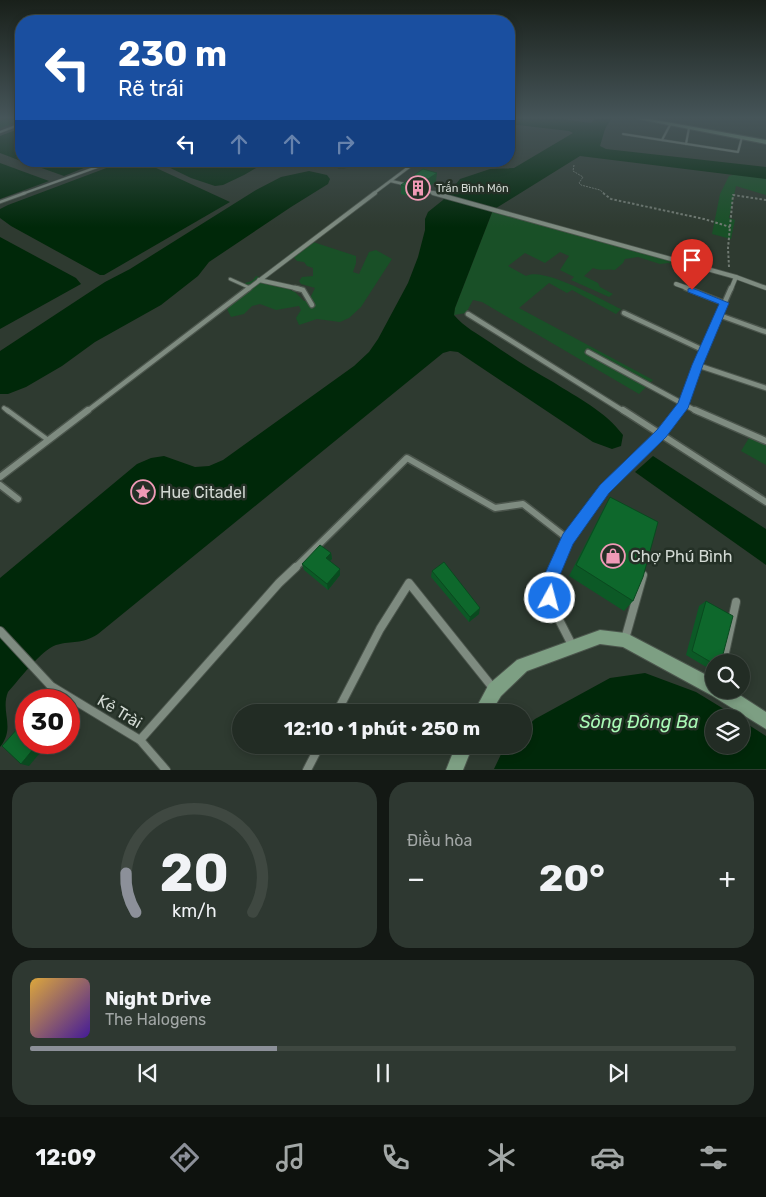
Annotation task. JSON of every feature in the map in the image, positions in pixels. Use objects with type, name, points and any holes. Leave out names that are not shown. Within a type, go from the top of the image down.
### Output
[{"type":"main road","points":[[487,704],[495,690],[522,665],[572,645],[600,637],[625,640],[705,684]]},
{"type":"main road","points":[[731,699],[766,721]]},
{"type":"main road","points":[[454,770],[461,754]]},
{"type":"street","points":[[0,476],[408,167]]},
{"type":"street","points":[[391,181],[501,210],[736,277],[766,288]]},
{"type":"street","points":[[572,645],[553,608],[547,587],[568,539],[605,489],[661,434],[684,405],[703,350],[736,277]]},
{"type":"street","points":[[259,280],[303,290],[312,305]]},
{"type":"street","points":[[676,284],[724,303]]},
{"type":"street","points":[[624,313],[703,350]]},
{"type":"street","points":[[468,314],[766,502]]},
{"type":"street","points":[[719,315],[766,332]]},
{"type":"street","points":[[588,352],[684,405],[766,441]]},
{"type":"street","points":[[697,365],[766,388]]},
{"type":"street","points":[[140,740],[279,583],[407,458],[494,508],[523,504],[568,539]]},
{"type":"street","points":[[0,485],[18,499]]},
{"type":"street","points":[[625,640],[645,568]]},
{"type":"street","points":[[341,704],[380,629],[409,583],[495,690]]},
{"type":"street","points":[[725,654],[736,602]]},
{"type":"street","name":"Kẻ Trài","points":[[0,631],[51,686],[140,740],[166,770]]},
{"type":"street","points":[[307,770],[315,754]]},
{"type":"lane","points":[[0,202],[97,167]]},
{"type":"lane","points":[[230,279],[250,288]]},
{"type":"lane","points":[[4,408],[48,440]]},
{"type":"path","points":[[574,165],[573,172],[579,173],[583,177],[579,183],[581,185],[600,190],[611,199],[704,219],[730,227]]},
{"type":"path","points":[[736,277],[728,266],[733,195],[766,200]]},
{"type":"shaded area","points":[[740,173],[766,177],[766,195],[736,186],[729,218],[735,220],[731,239],[712,234],[720,194],[729,176]]},
{"type":"shaded area","points":[[493,210],[703,268],[701,272],[668,263],[660,264],[638,257],[625,259],[615,270],[593,268],[584,276],[613,294],[609,297],[571,280],[574,277],[560,270],[569,256],[560,252],[545,263],[525,253],[508,266],[526,276],[534,274],[545,276],[573,285],[621,309],[616,314],[572,290],[567,293],[549,283],[519,308],[653,380],[639,394],[482,302],[473,300],[466,313],[454,315]]},
{"type":"shaded area","points":[[310,241],[356,256],[353,272],[359,274],[369,252],[376,250],[392,259],[361,307],[349,318],[340,322],[317,319],[299,325],[296,318],[301,310],[299,306],[276,310],[260,304],[252,306],[244,314],[231,317],[227,309],[227,302],[235,300],[235,294],[245,291],[245,283],[252,281],[256,276],[295,292],[304,301],[310,298],[315,288],[301,284],[299,281],[302,277],[313,276],[313,268],[307,266],[304,262],[297,261],[290,253]]},
{"type":"shaded area","points":[[752,433],[766,437],[766,465],[741,451]]},
{"type":"water","points":[[5,155],[15,155],[15,159]]},
{"type":"water","points":[[536,155],[659,155],[766,167],[766,179],[580,156],[493,210],[454,315],[467,327],[506,353],[600,412],[623,435],[621,446],[612,449],[593,442],[458,352],[450,351],[443,353],[98,634],[82,641],[56,645],[44,653],[8,692],[6,699],[7,733],[0,747],[0,578],[137,464],[151,458],[164,456],[195,467],[209,466],[223,460],[354,366],[369,352],[378,339],[408,283],[418,257],[428,212],[443,200],[460,179],[490,169],[514,168]]},
{"type":"water","points":[[0,163],[49,181],[0,199]]},
{"type":"water","points":[[39,167],[86,167],[64,176]]},
{"type":"water","points":[[109,167],[154,167],[230,202],[104,275],[100,275],[11,226],[0,218],[0,209]]},
{"type":"water","points":[[168,167],[258,167],[223,185],[215,186],[191,178]]},
{"type":"water","points":[[309,171],[327,175],[330,179],[328,184],[209,262],[198,276],[161,305],[95,342],[62,366],[26,387],[8,394],[0,394],[0,351],[105,282],[130,269],[256,190],[281,177]]},
{"type":"water","points":[[0,237],[76,278],[81,284],[0,329]]},
{"type":"water","points":[[653,456],[766,529],[766,565],[635,472]]},
{"type":"water","name":"Sông Đông Ba","points":[[645,673],[696,692],[724,709],[705,709],[705,754],[750,754],[750,726],[766,736],[766,769],[494,769],[501,754],[532,754],[532,722],[535,719],[610,678]]},
{"type":"building","points":[[423,169],[437,173],[428,179],[414,175]]},
{"type":"building","points":[[408,180],[422,184],[416,189],[401,185]]},
{"type":"building","name":"Chợ Phú Bình","points":[[610,497],[658,522],[643,577],[633,601],[576,565]]},
{"type":"building","points":[[320,545],[331,553],[326,558],[340,569],[327,584],[302,564]]},
{"type":"building","points":[[444,562],[480,608],[470,617],[432,571]]},
{"type":"building","points":[[706,601],[733,616],[723,654],[705,654],[705,659],[692,651]]},
{"type":"building","points":[[15,731],[15,754],[29,754],[21,764],[2,746]]},
{"type":"place","name":"Trấn Bình Môn","points":[[418,188]]},
{"type":"place","name":"Hue Citadel","points":[[143,492]]},
{"type":"place","name":"Chợ Phú Bình","points":[[613,556]]},
{"type":"route","points":[[550,598],[547,587],[568,539],[605,489],[661,434],[684,405],[697,365],[724,303],[692,290]]}]
